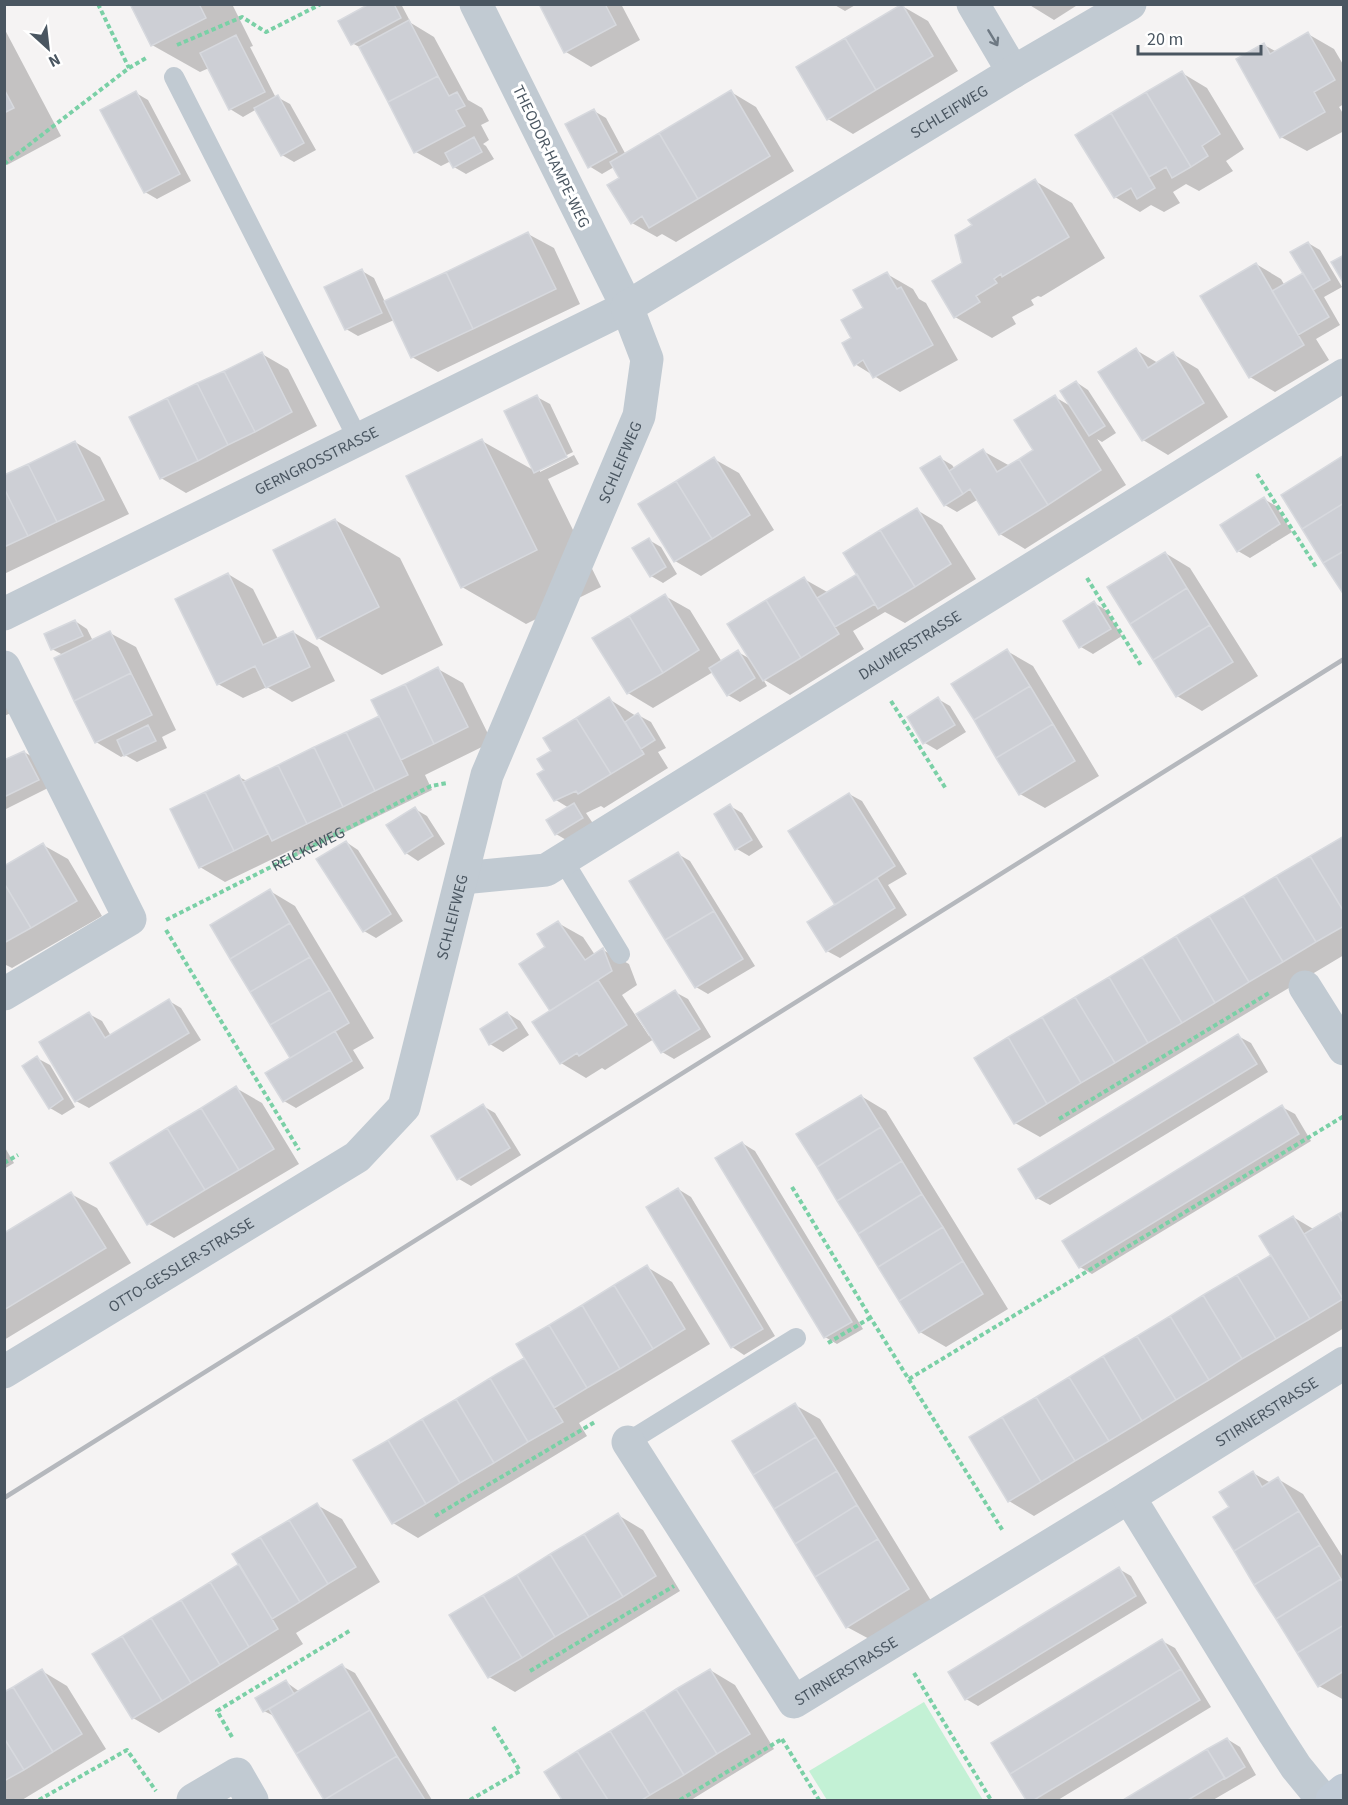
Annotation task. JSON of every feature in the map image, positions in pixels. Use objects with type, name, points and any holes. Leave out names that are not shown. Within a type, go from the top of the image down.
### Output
[{"type":"main road","points":[[1332,1800],[1344,1790]]},
{"type":"street","name":"THEODOR-HAMPE-WEG","points":[[476,4],[627,307]]},
{"type":"street","points":[[973,4],[1013,72]]},
{"type":"street","name":"SCHLEIFWEG","points":[[357,1158],[404,1107],[488,775],[639,416],[646,359],[627,307],[1013,72],[1130,4]]},
{"type":"street","name":"GERNGROSSTRASSE","points":[[4,614],[627,307]]},
{"type":"street","name":"DAUMERSTRASSE","points":[[462,878],[546,870],[1344,375]]},
{"type":"street","points":[[4,667],[130,919],[4,994]]},
{"type":"street","points":[[1305,987],[1344,1049]]},
{"type":"street","name":"OTTO-GESSLER-STRASSE","points":[[4,1372],[357,1158]]},
{"type":"street","name":"STIRNERSTRASSE","points":[[628,1442],[794,1702],[1344,1364]]},
{"type":"street","points":[[1129,1497],[1274,1733],[1296,1767],[1323,1800]]},
{"type":"street","points":[[193,1800],[244,1787]]},
{"type":"lane","points":[[174,77],[358,439]]},
{"type":"lane","points":[[563,860],[620,954]]},
{"type":"lane","points":[[628,1442],[796,1338]]},
{"type":"path","points":[[98,4],[129,68]]},
{"type":"path","points":[[167,49],[242,17],[266,32],[321,4]]},
{"type":"path","points":[[4,164],[129,68],[157,54]]},
{"type":"path","points":[[1237,441],[1316,567]]},
{"type":"path","points":[[1068,547],[1142,667]]},
{"type":"path","points":[[870,669],[946,789]]},
{"type":"path","name":"REICKEWEG","points":[[318,1182],[162,923],[431,786],[488,775]]},
{"type":"path","points":[[1059,1119],[1298,976],[1305,987]]},
{"type":"path","points":[[909,1379],[1344,1116]]},
{"type":"path","points":[[4,1163],[18,1155]]},
{"type":"path","points":[[792,1187],[1022,1562]]},
{"type":"path","points":[[796,1338],[822,1347],[870,1317]]},
{"type":"path","points":[[435,1516],[610,1413],[628,1442]]},
{"type":"path","points":[[530,1671],[707,1566]]},
{"type":"path","points":[[244,1787],[238,1747],[217,1711],[351,1630]]},
{"type":"path","points":[[895,1641],[991,1800]]},
{"type":"path","points":[[680,1800],[782,1738],[794,1702]]},
{"type":"path","points":[[470,1800],[520,1771],[492,1725]]},
{"type":"path","points":[[782,1738],[819,1800]]},
{"type":"path","points":[[39,1800],[127,1750],[158,1795]]},
{"type":"green space","points":[[924,1702],[983,1800],[827,1800],[809,1771]]},
{"type":"building","points":[[130,4],[199,4],[206,18],[151,46]]},
{"type":"building","points":[[369,4],[394,4],[401,18],[351,45],[338,21]]},
{"type":"building","points":[[539,4],[605,4],[616,25],[564,53]]},
{"type":"building","points":[[902,4],[933,56],[876,90],[845,38]]},
{"type":"building","points":[[409,20],[438,76],[388,102],[359,47]]},
{"type":"building","points":[[1308,32],[1335,80],[1314,92],[1325,112],[1280,138],[1236,59],[1264,43],[1270,54]]},
{"type":"building","points":[[236,35],[265,92],[229,110],[200,53]]},
{"type":"building","points":[[845,38],[876,90],[827,120],[796,67]]},
{"type":"building","points":[[1182,71],[1220,134],[1202,146],[1208,156],[1191,167],[1146,92]]},
{"type":"building","points":[[438,76],[449,96],[457,92],[465,106],[456,110],[465,126],[414,153],[388,102]]},
{"type":"building","points":[[4,89],[14,108],[4,113]]},
{"type":"building","points":[[731,90],[770,156],[698,199],[659,133]]},
{"type":"building","points":[[136,91],[180,174],[144,193],[100,110]]},
{"type":"building","points":[[1146,92],[1191,167],[1172,178],[1166,167],[1149,177],[1111,113]]},
{"type":"building","points":[[278,95],[304,143],[281,156],[254,108]]},
{"type":"building","points":[[594,109],[617,152],[588,168],[565,124]]},
{"type":"building","points":[[1111,113],[1155,188],[1137,199],[1131,188],[1114,198],[1075,135]]},
{"type":"building","points":[[659,133],[698,199],[649,228],[642,216],[631,224],[607,185],[619,178],[610,162]]},
{"type":"building","points":[[474,137],[482,152],[453,168],[445,153]]},
{"type":"building","points":[[1035,179],[1069,237],[1002,277],[1001,274],[994,279],[997,283],[976,296],[980,302],[954,318],[932,281],[962,263],[955,235],[972,225],[968,220]]},
{"type":"building","points":[[528,232],[556,289],[473,329],[446,272]]},
{"type":"building","points":[[1308,242],[1330,280],[1313,290],[1290,252]]},
{"type":"building","points":[[1344,255],[1344,284],[1331,262]]},
{"type":"building","points":[[1256,263],[1304,345],[1249,378],[1200,296]]},
{"type":"building","points":[[362,269],[382,313],[345,330],[324,287]]},
{"type":"building","points":[[446,272],[473,329],[411,358],[384,301]]},
{"type":"building","points":[[887,272],[897,289],[901,287],[933,345],[873,378],[863,360],[854,366],[842,343],[851,338],[841,320],[863,308],[853,290]]},
{"type":"building","points":[[1303,273],[1329,317],[1298,335],[1272,291]]},
{"type":"building","points":[[1136,348],[1148,368],[1173,352],[1204,403],[1142,441],[1098,372]]},
{"type":"building","points":[[262,352],[292,412],[255,432],[224,371]]},
{"type":"building","points":[[224,371],[255,432],[228,445],[197,383]]},
{"type":"building","points":[[1076,381],[1105,426],[1089,436],[1060,391]]},
{"type":"building","points":[[197,383],[228,445],[198,461],[167,398]]},
{"type":"building","points":[[537,395],[567,457],[534,473],[504,411]]},
{"type":"building","points":[[1055,395],[1101,470],[1048,505],[1019,459],[1033,450],[1014,420]]},
{"type":"building","points":[[167,398],[198,461],[160,479],[129,417]]},
{"type":"building","points":[[482,439],[537,550],[461,588],[406,476]]},
{"type":"building","points":[[75,441],[104,500],[57,522],[28,464]]},
{"type":"building","points":[[983,449],[997,472],[1019,459],[1048,505],[999,535],[970,489],[963,494],[949,471]]},
{"type":"building","points":[[1344,455],[1344,503],[1302,529],[1281,495]]},
{"type":"building","points":[[940,456],[963,494],[944,506],[920,468]]},
{"type":"building","points":[[714,457],[750,515],[712,539],[676,481]]},
{"type":"building","points":[[28,464],[57,522],[28,536],[4,488],[4,475]]},
{"type":"building","points":[[676,481],[712,539],[674,562],[638,504]]},
{"type":"building","points":[[4,488],[28,536],[4,547]]},
{"type":"building","points":[[1264,497],[1280,524],[1237,552],[1220,525]]},
{"type":"building","points":[[1344,503],[1344,551],[1323,563],[1302,529]]},
{"type":"building","points":[[917,508],[951,564],[915,587],[880,530]]},
{"type":"building","points":[[335,519],[379,607],[317,639],[273,550]]},
{"type":"building","points":[[880,530],[915,587],[878,609],[843,553]]},
{"type":"building","points":[[649,538],[666,567],[650,577],[632,548]]},
{"type":"building","points":[[1344,551],[1344,595],[1323,563]]},
{"type":"building","points":[[1165,552],[1187,588],[1130,624],[1107,587]]},
{"type":"building","points":[[228,573],[263,645],[293,631],[310,667],[266,688],[255,666],[217,685],[175,599]]},
{"type":"building","points":[[857,574],[875,604],[835,627],[817,598]]},
{"type":"building","points":[[804,577],[839,634],[801,658],[766,600]]},
{"type":"building","points":[[1187,588],[1210,625],[1153,660],[1130,624]]},
{"type":"building","points":[[665,594],[699,650],[663,673],[629,616]]},
{"type":"building","points":[[766,600],[801,658],[763,681],[727,624]]},
{"type":"building","points":[[1094,601],[1111,629],[1079,648],[1063,621]]},
{"type":"building","points":[[629,616],[663,673],[627,694],[592,638]]},
{"type":"building","points":[[75,620],[83,636],[51,650],[44,634]]},
{"type":"building","points":[[1210,625],[1233,662],[1176,697],[1153,660]]},
{"type":"building","points":[[110,631],[131,673],[74,701],[54,658]]},
{"type":"building","points":[[1007,649],[1030,686],[974,720],[951,684]]},
{"type":"building","points":[[738,650],[755,678],[727,696],[709,668]]},
{"type":"building","points":[[438,667],[468,727],[434,744],[405,684]]},
{"type":"building","points":[[131,673],[152,715],[95,743],[74,701]]},
{"type":"building","points":[[405,684],[434,744],[401,760],[371,700]]},
{"type":"building","points":[[1030,686],[1053,724],[996,758],[974,720]]},
{"type":"building","points":[[609,697],[644,754],[611,774],[576,718]]},
{"type":"building","points":[[938,697],[955,725],[923,744],[907,717]]},
{"type":"building","points":[[638,713],[655,740],[641,749],[625,722]]},
{"type":"building","points":[[379,716],[408,775],[375,791],[346,732]]},
{"type":"building","points":[[576,718],[611,774],[578,794],[576,791],[554,801],[537,774],[544,770],[537,759],[551,751],[543,738]]},
{"type":"building","points":[[1053,724],[1075,761],[1019,795],[996,758]]},
{"type":"building","points":[[148,725],[156,741],[124,756],[117,740]]},
{"type":"building","points":[[346,732],[375,791],[343,807],[314,747]]},
{"type":"building","points":[[314,747],[343,807],[307,824],[278,765]]},
{"type":"building","points":[[24,751],[39,780],[4,797],[4,760]]},
{"type":"building","points":[[278,765],[307,824],[272,841],[243,782]]},
{"type":"building","points":[[239,775],[268,834],[234,851],[205,792]]},
{"type":"building","points":[[205,792],[234,851],[199,868],[170,809]]},
{"type":"building","points":[[849,793],[895,866],[835,905],[788,831]]},
{"type":"building","points":[[574,803],[583,818],[555,835],[546,820]]},
{"type":"building","points":[[730,804],[752,840],[735,850],[714,814]]},
{"type":"building","points":[[415,807],[433,836],[405,854],[386,825]]},
{"type":"building","points":[[1344,836],[1344,912],[1310,856]]},
{"type":"building","points":[[346,841],[391,914],[363,932],[316,859]]},
{"type":"building","points":[[43,843],[77,901],[31,928],[4,883],[4,866]]},
{"type":"building","points":[[678,852],[714,911],[665,940],[629,881]]},
{"type":"building","points":[[1310,856],[1344,912],[1344,926],[1316,942],[1276,876]]},
{"type":"building","points":[[1276,876],[1316,942],[1283,962],[1243,896]]},
{"type":"building","points":[[877,878],[895,908],[826,952],[807,922]]},
{"type":"building","points":[[4,883],[31,928],[4,943]]},
{"type":"building","points":[[270,889],[290,923],[230,959],[210,925]]},
{"type":"building","points":[[1243,896],[1283,962],[1249,982],[1209,916]]},
{"type":"building","points":[[714,911],[743,959],[695,988],[665,940]]},
{"type":"building","points":[[1209,916],[1249,982],[1215,1003],[1176,936]]},
{"type":"building","points":[[558,921],[585,960],[603,948],[612,971],[550,1011],[519,964],[545,947],[537,934]]},
{"type":"building","points":[[290,923],[310,957],[250,992],[230,959]]},
{"type":"building","points":[[1176,936],[1215,1003],[1182,1023],[1142,957]]},
{"type":"building","points":[[310,957],[330,990],[270,1025],[250,992]]},
{"type":"building","points":[[1142,957],[1182,1023],[1148,1043],[1109,977]]},
{"type":"building","points":[[1109,977],[1148,1043],[1115,1063],[1075,997]]},
{"type":"building","points":[[598,980],[627,1025],[579,1056],[577,1053],[560,1064],[532,1022]]},
{"type":"building","points":[[330,990],[349,1023],[290,1058],[270,1025]]},
{"type":"building","points":[[675,990],[700,1029],[661,1053],[636,1014]]},
{"type":"building","points":[[1075,997],[1115,1063],[1081,1083],[1042,1017]]},
{"type":"building","points":[[169,999],[189,1033],[75,1102],[39,1042],[89,1012],[105,1038]]},
{"type":"building","points":[[507,1012],[517,1028],[489,1045],[480,1029]]},
{"type":"building","points":[[1042,1017],[1081,1083],[1047,1104],[1008,1037]]},
{"type":"building","points":[[335,1031],[352,1061],[283,1102],[265,1073]]},
{"type":"building","points":[[1238,1034],[1257,1064],[1036,1199],[1018,1169]]},
{"type":"building","points":[[1008,1037],[1047,1104],[1014,1124],[974,1058]]},
{"type":"building","points":[[37,1056],[63,1099],[49,1109],[22,1066]]},
{"type":"building","points":[[236,1086],[274,1149],[239,1170],[201,1108]]},
{"type":"building","points":[[861,1095],[881,1127],[817,1167],[796,1134]]},
{"type":"building","points":[[483,1104],[510,1148],[457,1180],[431,1136]]},
{"type":"building","points":[[1282,1105],[1299,1134],[1079,1268],[1062,1241]]},
{"type":"building","points":[[201,1108],[239,1170],[205,1190],[167,1128]]},
{"type":"building","points":[[881,1127],[902,1161],[837,1201],[817,1167]]},
{"type":"building","points":[[167,1128],[205,1190],[147,1225],[110,1163]]},
{"type":"building","points":[[742,1142],[852,1322],[824,1338],[715,1158]]},
{"type":"building","points":[[902,1161],[922,1194],[858,1234],[837,1201]]},
{"type":"building","points":[[678,1188],[763,1329],[731,1348],[646,1207]]},
{"type":"building","points":[[71,1192],[106,1248],[4,1310],[4,1233]]},
{"type":"building","points":[[922,1194],[943,1227],[878,1267],[858,1234]]},
{"type":"building","points":[[1344,1211],[1344,1224],[1338,1214]]},
{"type":"building","points":[[1338,1214],[1344,1224],[1343,1299],[1304,1234]]},
{"type":"building","points":[[1293,1216],[1343,1299],[1310,1319],[1259,1236]]},
{"type":"building","points":[[943,1227],[963,1261],[899,1301],[878,1267]]},
{"type":"building","points":[[1271,1255],[1310,1319],[1276,1339],[1237,1275]]},
{"type":"building","points":[[963,1261],[983,1294],[919,1333],[899,1301]]},
{"type":"building","points":[[647,1265],[685,1329],[653,1349],[614,1285]]},
{"type":"building","points":[[1237,1275],[1276,1339],[1242,1359],[1203,1295]]},
{"type":"building","points":[[614,1285],[653,1349],[620,1369],[582,1305]]},
{"type":"building","points":[[1203,1295],[1242,1359],[1209,1380],[1170,1316]]},
{"type":"building","points":[[582,1305],[620,1369],[587,1388],[549,1325]]},
{"type":"building","points":[[1170,1316],[1209,1380],[1176,1400],[1137,1336]]},
{"type":"building","points":[[549,1325],[587,1388],[554,1408],[516,1344]]},
{"type":"building","points":[[1137,1336],[1176,1400],[1142,1421],[1103,1356]]},
{"type":"building","points":[[1103,1356],[1142,1421],[1109,1441],[1069,1377]]},
{"type":"building","points":[[524,1358],[563,1422],[528,1442],[490,1378]]},
{"type":"building","points":[[1069,1377],[1109,1441],[1075,1461],[1036,1397]]},
{"type":"building","points":[[490,1378],[528,1442],[494,1463],[456,1399]]},
{"type":"building","points":[[1036,1397],[1075,1461],[1041,1482],[1002,1417]]},
{"type":"building","points":[[456,1399],[494,1463],[460,1483],[422,1419]]},
{"type":"building","points":[[795,1403],[816,1437],[753,1475],[732,1441]]},
{"type":"building","points":[[1002,1417],[1041,1482],[1008,1502],[969,1437]]},
{"type":"building","points":[[422,1419],[460,1483],[426,1504],[388,1440]]},
{"type":"building","points":[[816,1437],[837,1471],[774,1509],[753,1475]]},
{"type":"building","points":[[388,1440],[426,1504],[392,1524],[353,1460]]},
{"type":"building","points":[[837,1471],[857,1505],[795,1544],[774,1509]]},
{"type":"building","points":[[1253,1471],[1262,1487],[1278,1477],[1299,1511],[1234,1551],[1213,1517],[1229,1507],[1219,1492]]},
{"type":"building","points":[[317,1503],[356,1567],[328,1584],[289,1520]]},
{"type":"building","points":[[857,1505],[878,1539],[815,1577],[795,1544]]},
{"type":"building","points":[[1299,1511],[1320,1545],[1254,1585],[1234,1551]]},
{"type":"building","points":[[618,1513],[656,1576],[623,1597],[584,1534]]},
{"type":"building","points":[[289,1520],[328,1584],[300,1602],[260,1537]]},
{"type":"building","points":[[584,1534],[623,1597],[589,1617],[550,1554]]},
{"type":"building","points":[[260,1537],[300,1602],[272,1619],[232,1554]]},
{"type":"building","points":[[878,1539],[909,1589],[846,1628],[815,1577]]},
{"type":"building","points":[[1320,1545],[1341,1579],[1276,1619],[1254,1585]]},
{"type":"building","points":[[550,1554],[589,1617],[555,1637],[517,1575]]},
{"type":"building","points":[[239,1564],[278,1629],[249,1647],[210,1582]]},
{"type":"building","points":[[1119,1567],[1136,1596],[965,1700],[948,1672]]},
{"type":"building","points":[[517,1575],[555,1637],[522,1658],[483,1595]]},
{"type":"building","points":[[1341,1579],[1344,1584],[1344,1625],[1297,1653],[1276,1619]]},
{"type":"building","points":[[210,1582],[249,1647],[220,1665],[181,1600]]},
{"type":"building","points":[[483,1595],[522,1658],[488,1678],[449,1615]]},
{"type":"building","points":[[181,1600],[220,1665],[191,1683],[151,1618]]},
{"type":"building","points":[[151,1618],[191,1683],[162,1701],[122,1636]]},
{"type":"building","points":[[1344,1625],[1344,1671],[1318,1687],[1297,1653]]},
{"type":"building","points":[[122,1636],[162,1701],[132,1719],[92,1654]]},
{"type":"building","points":[[1162,1639],[1181,1669],[1010,1774],[991,1743]]},
{"type":"building","points":[[342,1664],[370,1710],[296,1754],[269,1709]]},
{"type":"building","points":[[42,1669],[82,1734],[53,1752],[13,1687]]},
{"type":"building","points":[[710,1669],[750,1734],[717,1754],[676,1689]]},
{"type":"building","points":[[1181,1669],[1200,1700],[1034,1800],[1026,1800],[1010,1774]]},
{"type":"building","points":[[286,1680],[294,1694],[263,1712],[255,1698]]},
{"type":"building","points":[[13,1687],[53,1752],[24,1770],[4,1738],[4,1692]]},
{"type":"building","points":[[676,1689],[717,1754],[684,1775],[644,1710]]},
{"type":"building","points":[[370,1710],[397,1756],[324,1800],[296,1754]]},
{"type":"building","points":[[644,1710],[684,1775],[650,1795],[610,1731]]},
{"type":"building","points":[[610,1731],[650,1795],[642,1800],[608,1800],[577,1751]]},
{"type":"building","points":[[4,1738],[24,1770],[4,1781]]},
{"type":"building","points":[[1227,1738],[1245,1767],[1225,1779],[1207,1749]]},
{"type":"building","points":[[1207,1749],[1225,1778],[1188,1800],[1123,1800]]},
{"type":"building","points":[[577,1751],[608,1800],[562,1800],[544,1772]]},
{"type":"building","points":[[397,1756],[425,1800],[324,1800]]},
{"type":"railway","points":[[4,1498],[1344,659]]}]
